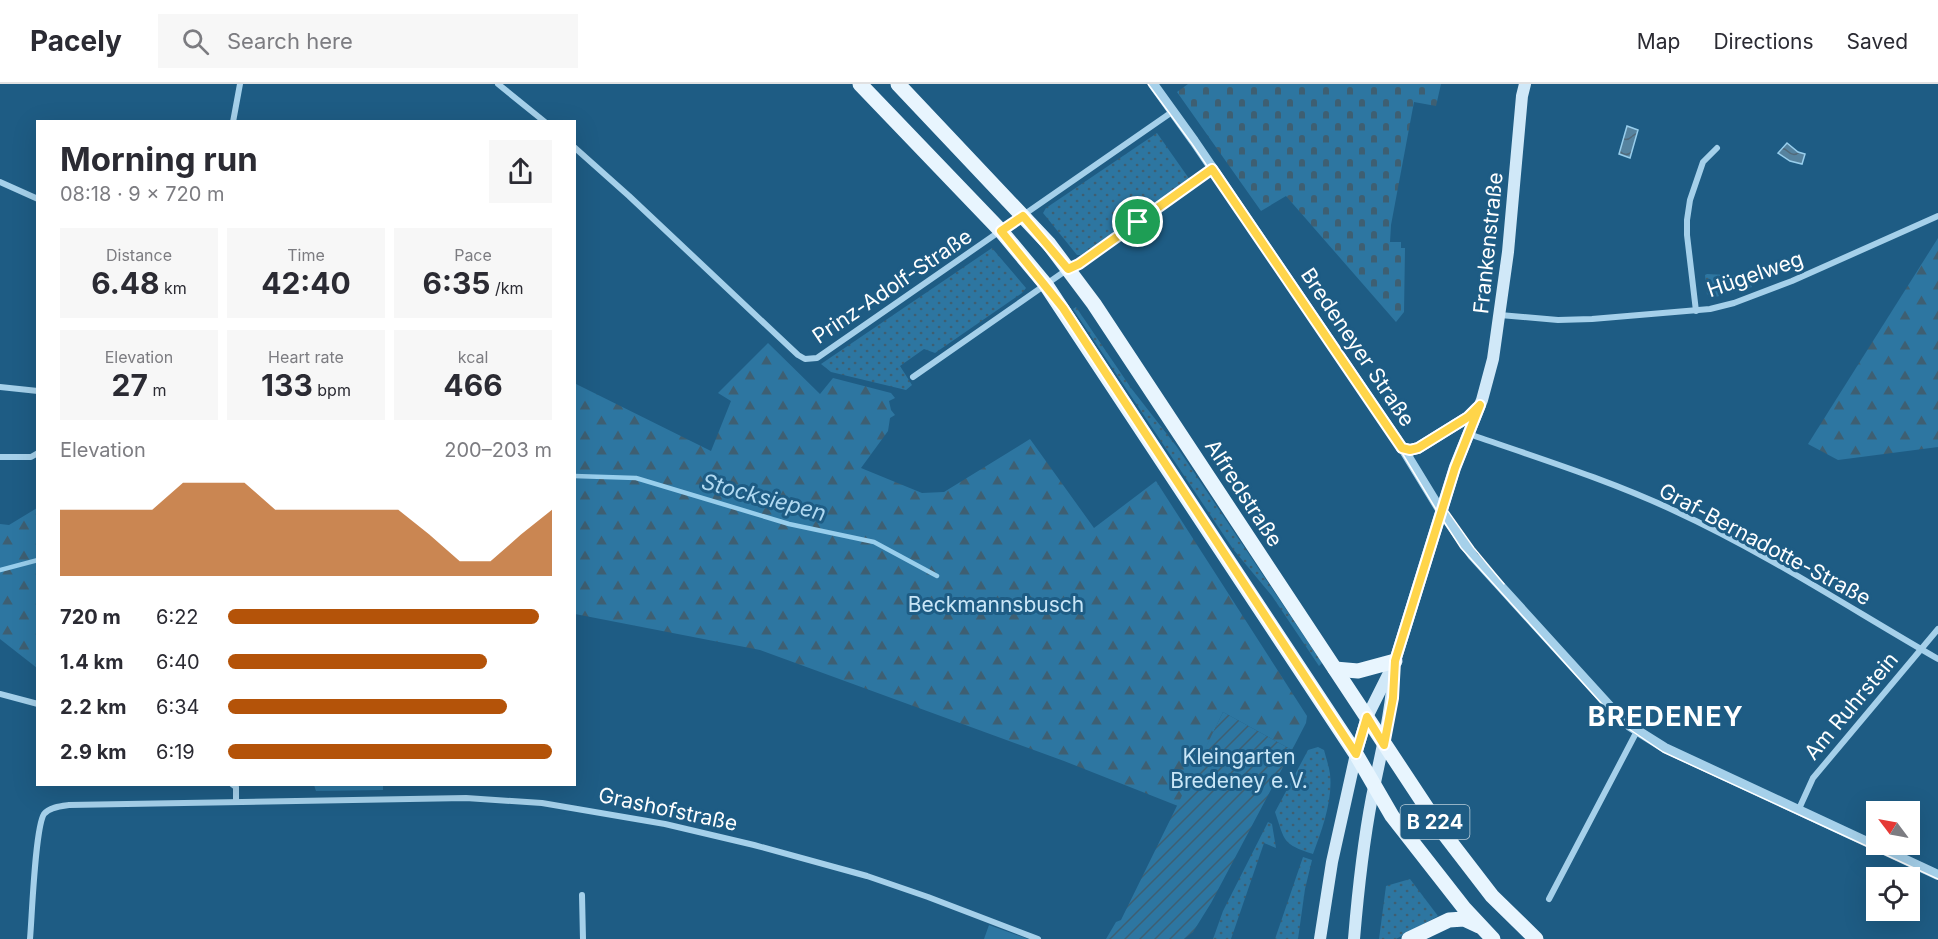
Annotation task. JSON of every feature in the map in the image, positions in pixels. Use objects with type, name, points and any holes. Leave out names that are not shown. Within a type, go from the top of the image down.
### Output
[{"type":"main road","name":"B 224","points":[[860,84],[1001,231],[1046,285],[1356,754],[1392,816],[1493,939]]},
{"type":"main road","name":"Alfredstraße","points":[[898,84],[1023,216],[1068,269],[1094,304],[1442,831],[1492,896],[1536,939]]},
{"type":"main road","name":"Frankenstraße","points":[[1395,661],[1431,551],[1441,511],[1480,405],[1493,359],[1500,315],[1525,84]]},
{"type":"main road","points":[[1402,448],[1410,450],[1418,448],[1468,417],[1480,405]]},
{"type":"main road","points":[[1335,669],[1358,671],[1395,661]]},
{"type":"main road","points":[[1320,939],[1332,862],[1356,754],[1367,717],[1395,661]]},
{"type":"main road","points":[[1354,939],[1358,881],[1374,785],[1393,698],[1395,661]]},
{"type":"main road","points":[[1409,939],[1449,920],[1464,919],[1481,927]]},
{"type":"street","points":[[233,120],[240,84]]},
{"type":"street","points":[[498,84],[543,120]]},
{"type":"street","name":"Bredeneyer Straße","points":[[1153,84],[1402,448],[1441,511],[1473,556],[1608,705],[1637,731],[1665,748],[1938,875]]},
{"type":"street","name":"Prinz-Adolf-Straße","points":[[576,149],[798,355],[816,358],[1172,112]]},
{"type":"street","points":[[1696,311],[1687,220],[1690,200],[1702,162],[1717,148]]},
{"type":"street","points":[[913,377],[1068,269],[1079,264],[1212,169]]},
{"type":"street","points":[[0,182],[36,199]]},
{"type":"street","name":"Hügelweg","points":[[1500,315],[1558,320],[1592,320],[1696,311],[1734,303],[1938,216]]},
{"type":"street","points":[[0,387],[36,391]]},
{"type":"street","name":"Graf-Bernadotte-Straße","points":[[1469,434],[1622,488],[1675,511],[1768,560],[1938,659]]},
{"type":"street","points":[[0,457],[31,457],[36,454]]},
{"type":"street","name":"Am Ruhrstein","points":[[1798,811],[1813,778],[1938,629]]},
{"type":"street","points":[[0,694],[36,703]]},
{"type":"street","points":[[1549,899],[1637,731]]},
{"type":"street","points":[[235,786],[236,801]]},
{"type":"street","name":"Grashofstraße","points":[[30,939],[39,834],[44,814],[50,809],[69,805],[466,798],[542,802],[694,830],[816,862],[928,897],[1038,939]]},
{"type":"street","points":[[582,895],[583,939]]},
{"type":"green space","points":[[1188,84],[1441,84],[1436,106],[1414,102],[1391,225],[1390,242],[1401,242],[1401,248],[1405,248],[1404,312],[1396,322],[1286,196],[1261,211],[1177,92]]},
{"type":"green space","points":[[1157,133],[1190,180],[1081,255],[1077,255],[1043,213],[1046,208]]},
{"type":"green space","points":[[1938,238],[1938,447],[1838,460],[1808,444]]},
{"type":"green space","points":[[992,248],[1026,288],[935,353],[924,349],[900,366],[912,385],[906,390],[831,372],[821,364]]},
{"type":"green space","points":[[1705,275],[1746,276],[1752,287],[1712,298],[1707,294]]},
{"type":"green space","points":[[1076,307],[1131,388],[1177,447],[1322,663],[1319,666],[1272,596],[1233,549],[1073,309]]},
{"type":"green space","name":"Beckmannsbusch","points":[[768,343],[820,394],[833,378],[891,393],[895,398],[889,401],[895,415],[890,418],[888,431],[861,468],[922,493],[944,492],[1030,439],[1094,528],[1156,481],[1307,716],[1306,723],[1292,750],[1223,712],[1178,806],[1064,761],[760,650],[576,614],[576,384],[711,451],[731,401],[718,393]]},
{"type":"green space","points":[[36,509],[36,667],[0,639],[0,524],[9,525]]},
{"type":"green space","name":"Kleingarten Bredeney e.V.","points":[[1223,712],[1292,750],[1211,903],[1193,932],[1184,939],[1106,939],[1116,922],[1121,920]]},
{"type":"green space","points":[[1318,747],[1324,750],[1330,771],[1330,794],[1326,815],[1313,854],[1295,847],[1286,840],[1275,812],[1308,750]]},
{"type":"green space","points":[[314,786],[383,786],[383,790],[316,791]]},
{"type":"green space","points":[[1268,822],[1272,824],[1276,848],[1264,843],[1231,939],[1213,939],[1223,911]]},
{"type":"green space","points":[[1303,857],[1312,860],[1305,889],[1298,939],[1275,939]]},
{"type":"green space","points":[[1410,879],[1438,916],[1396,939],[1379,939],[1386,886]]},
{"type":"green space","points":[[989,925],[1028,939],[984,939]]},
{"type":"water","points":[[1627,126],[1638,130],[1630,158],[1619,154]]},
{"type":"water","points":[[1787,143],[1798,152],[1805,154],[1802,164],[1790,161],[1778,153]]},
{"type":"waterway","name":"Stocksiepen","points":[[576,476],[636,478],[789,524],[874,542],[937,576]]},
{"type":"waterway","name":"Stocksiepen","points":[[0,570],[36,561]]},
{"type":"tram line","points":[[1148,84],[1192,144],[1393,438],[1461,548],[1611,714],[1663,752],[1938,879]]},
{"type":"tram line","points":[[1440,500],[1474,548],[1504,584]]},
{"type":"district","name":"BREDENEY","points":[[1666,716]]},
{"type":"route","points":[[1212,169],[1402,448],[1410,450],[1418,448],[1468,417],[1480,405],[1455,468],[1395,661],[1393,698],[1384,745],[1367,717],[1356,754],[1063,308],[1001,231],[1023,216],[1068,269],[1079,264],[1138,222],[1212,169]]}]
